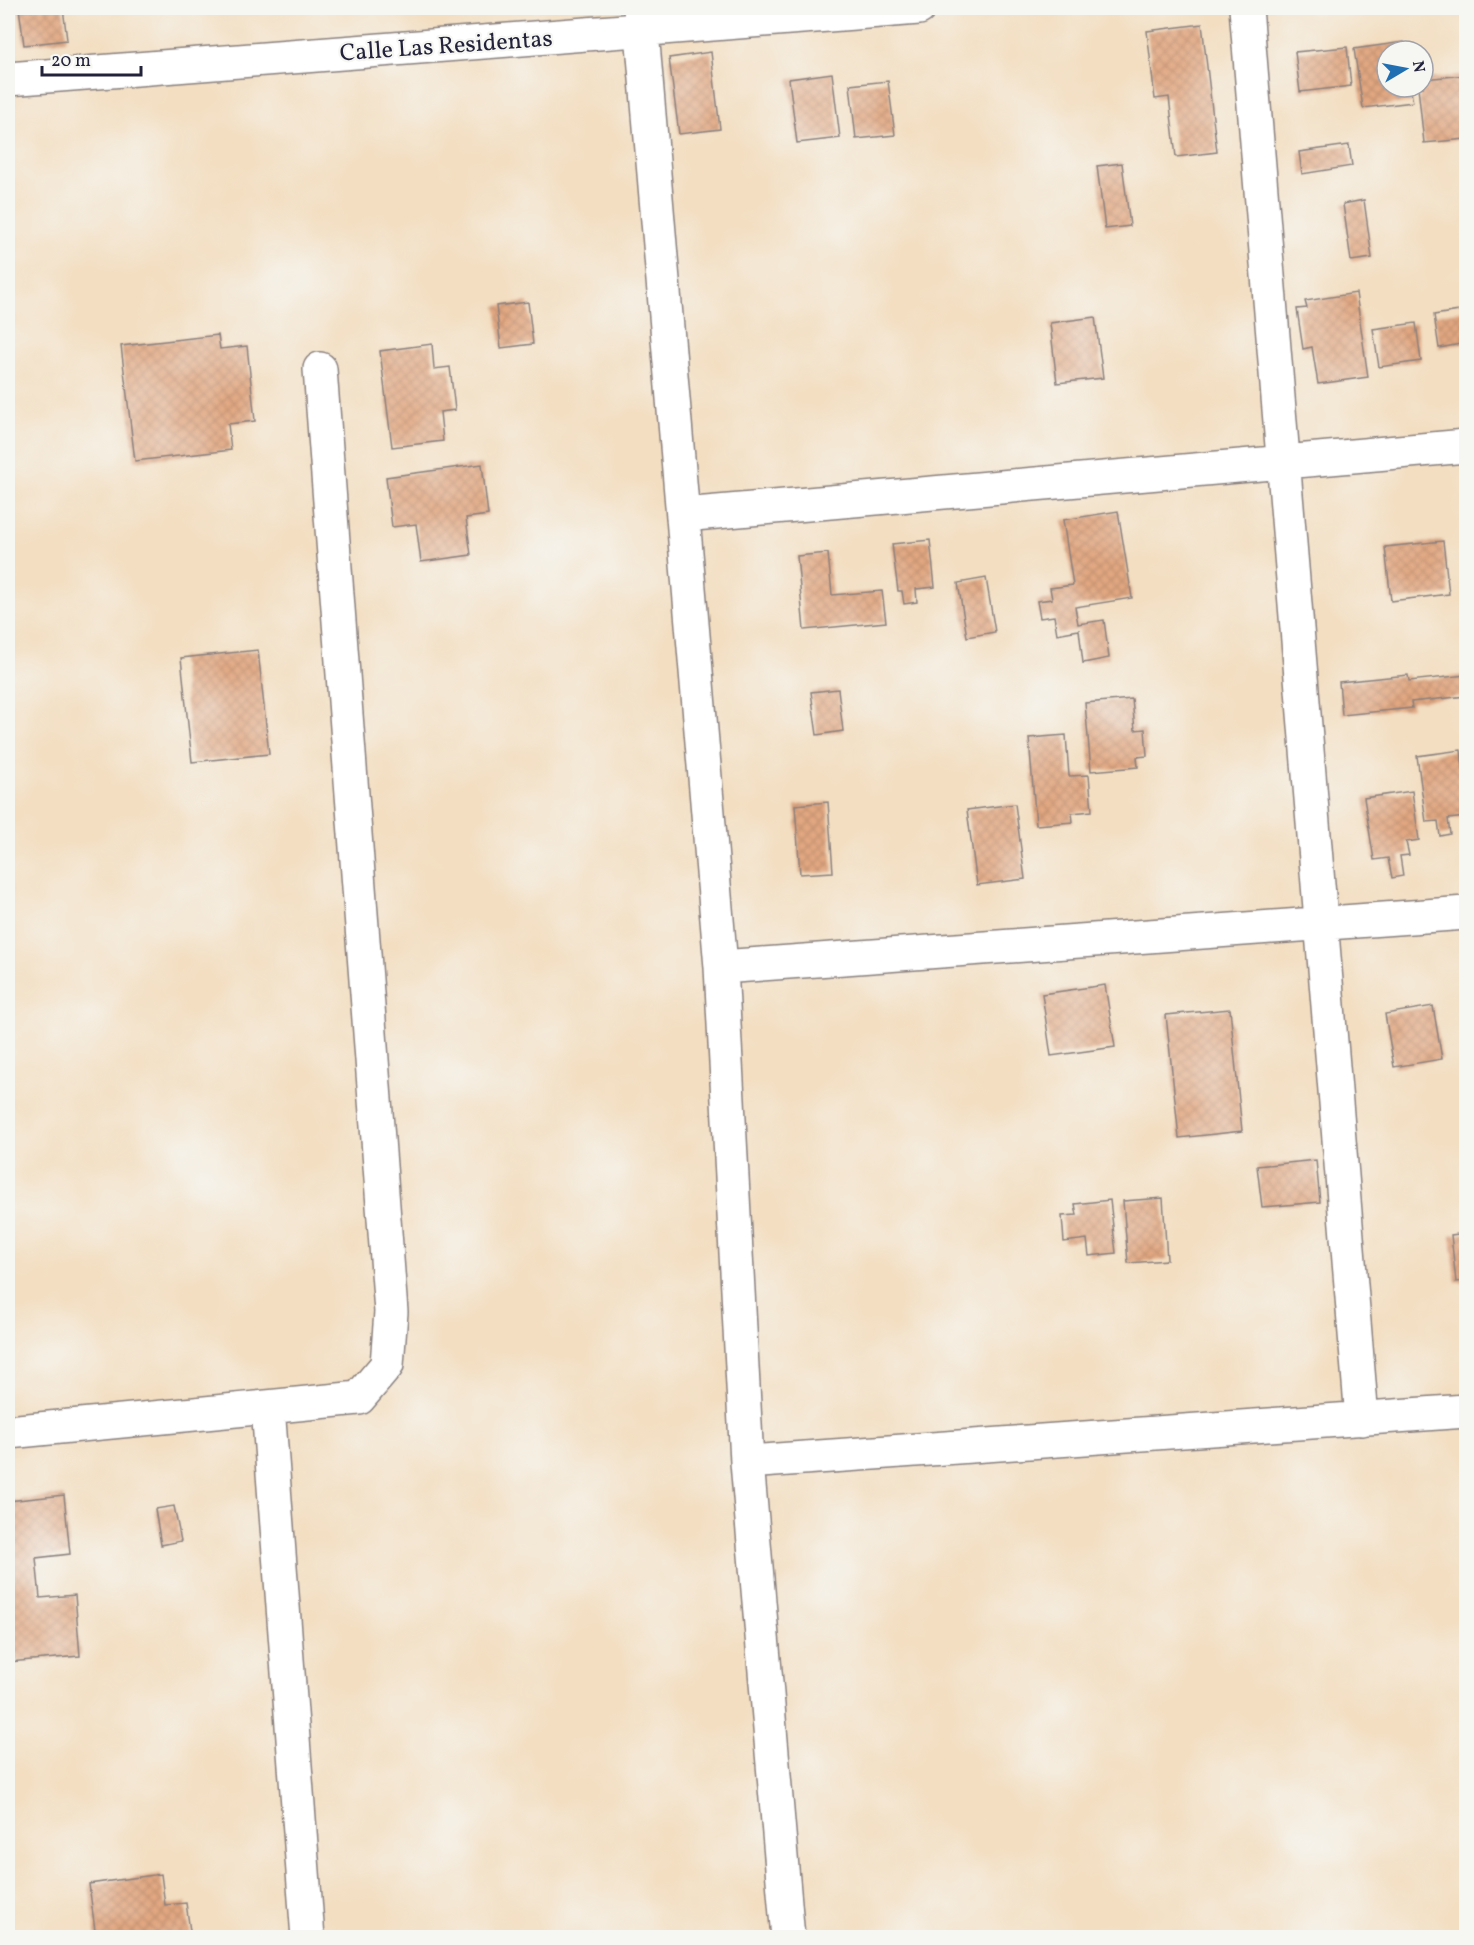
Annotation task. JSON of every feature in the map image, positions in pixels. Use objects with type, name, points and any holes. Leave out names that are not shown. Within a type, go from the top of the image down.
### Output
[{"type":"street","name":"Calle Las Residentas","points":[[8,79],[641,18],[920,8]]},
{"type":"street","points":[[1246,8],[1362,1419]]},
{"type":"street","points":[[641,18],[721,967],[747,1462],[788,1938]]},
{"type":"street","points":[[8,1432],[359,1398],[387,1365],[391,1312],[320,369]]},
{"type":"street","points":[[683,515],[1467,446]]},
{"type":"street","points":[[721,967],[1467,913]]},
{"type":"street","points":[[268,1407],[308,1938]]},
{"type":"street","points":[[747,1462],[1467,1411]]},
{"type":"building","points":[[19,8],[63,8],[67,40],[24,45]]},
{"type":"building","points":[[1202,24],[1217,152],[1176,157],[1169,97],[1155,99],[1147,31]]},
{"type":"building","points":[[1375,46],[1375,99],[1412,99],[1413,102],[1363,108],[1354,49]]},
{"type":"building","points":[[1347,47],[1351,86],[1300,92],[1295,52]]},
{"type":"building","points":[[711,52],[720,129],[679,134],[669,58]]},
{"type":"building","points":[[832,73],[840,138],[797,143],[789,79]]},
{"type":"building","points":[[1466,75],[1466,139],[1424,143],[1419,99],[1435,99],[1435,78]]},
{"type":"building","points":[[888,81],[895,135],[856,139],[850,85]]},
{"type":"building","points":[[1349,145],[1352,166],[1302,174],[1299,152]]},
{"type":"building","points":[[1122,163],[1130,226],[1105,229],[1097,166]]},
{"type":"building","points":[[1364,200],[1372,258],[1351,261],[1343,204]]},
{"type":"building","points":[[1356,293],[1368,377],[1318,384],[1312,347],[1303,349],[1297,309],[1307,308],[1305,301]]},
{"type":"building","points":[[528,302],[533,344],[501,348],[496,306]]},
{"type":"building","points":[[1466,310],[1466,343],[1439,348],[1434,315]]},
{"type":"building","points":[[1095,317],[1103,378],[1057,383],[1050,323]]},
{"type":"building","points":[[1416,323],[1421,361],[1379,367],[1373,329]]},
{"type":"building","points":[[218,335],[220,349],[247,346],[255,421],[228,424],[231,450],[135,461],[121,346]]},
{"type":"building","points":[[432,344],[434,369],[450,367],[455,410],[440,412],[443,441],[392,447],[380,351]]},
{"type":"building","points":[[482,464],[488,515],[466,518],[471,555],[421,562],[416,524],[392,527],[386,477]]},
{"type":"building","points":[[1118,511],[1132,598],[1075,607],[1078,624],[1104,620],[1109,658],[1083,663],[1079,630],[1057,634],[1054,616],[1040,618],[1037,601],[1052,599],[1050,588],[1073,585],[1063,520]]},
{"type":"building","points":[[930,540],[935,587],[916,589],[917,602],[904,604],[902,591],[898,591],[892,544]]},
{"type":"building","points":[[1443,541],[1449,594],[1391,601],[1385,547]]},
{"type":"building","points":[[828,553],[832,595],[882,591],[886,622],[804,630],[797,556]]},
{"type":"building","points":[[986,578],[995,632],[967,637],[958,583]]},
{"type":"building","points":[[258,650],[269,754],[192,762],[181,658]]},
{"type":"building","points":[[1408,675],[1409,681],[1466,675],[1466,696],[1411,702],[1412,708],[1342,715],[1339,682]]},
{"type":"building","points":[[838,689],[843,731],[817,735],[811,692]]},
{"type":"building","points":[[1132,699],[1135,730],[1145,729],[1147,756],[1137,757],[1138,767],[1091,771],[1085,703]]},
{"type":"building","points":[[1066,735],[1069,776],[1089,775],[1092,811],[1072,813],[1073,822],[1036,825],[1029,738]]},
{"type":"building","points":[[1461,750],[1466,792],[1466,817],[1448,819],[1450,834],[1440,836],[1438,821],[1426,822],[1417,756]]},
{"type":"building","points":[[1412,791],[1419,840],[1406,842],[1409,855],[1400,856],[1403,876],[1392,878],[1388,858],[1374,860],[1364,798]]},
{"type":"building","points":[[828,802],[833,872],[800,874],[795,805]]},
{"type":"building","points":[[1015,804],[1025,879],[977,885],[967,810]]},
{"type":"building","points":[[1105,985],[1115,1047],[1051,1056],[1042,994]]},
{"type":"building","points":[[1433,1006],[1442,1059],[1394,1067],[1385,1014]]},
{"type":"building","points":[[1230,1009],[1242,1131],[1179,1138],[1166,1015]]},
{"type":"building","points":[[1316,1160],[1320,1202],[1262,1207],[1257,1166]]},
{"type":"building","points":[[1163,1198],[1167,1260],[1128,1263],[1123,1201]]},
{"type":"building","points":[[1110,1200],[1116,1253],[1089,1256],[1087,1239],[1064,1242],[1062,1216],[1077,1215],[1075,1204]]},
{"type":"building","points":[[1466,1233],[1466,1281],[1456,1282],[1451,1235]]},
{"type":"building","points":[[64,1495],[70,1554],[36,1558],[40,1598],[75,1595],[80,1656],[8,1662],[8,1501]]},
{"type":"building","points":[[174,1506],[181,1541],[161,1545],[155,1509]]},
{"type":"building","points":[[161,1874],[165,1905],[186,1903],[191,1938],[96,1938],[89,1884]]}]
